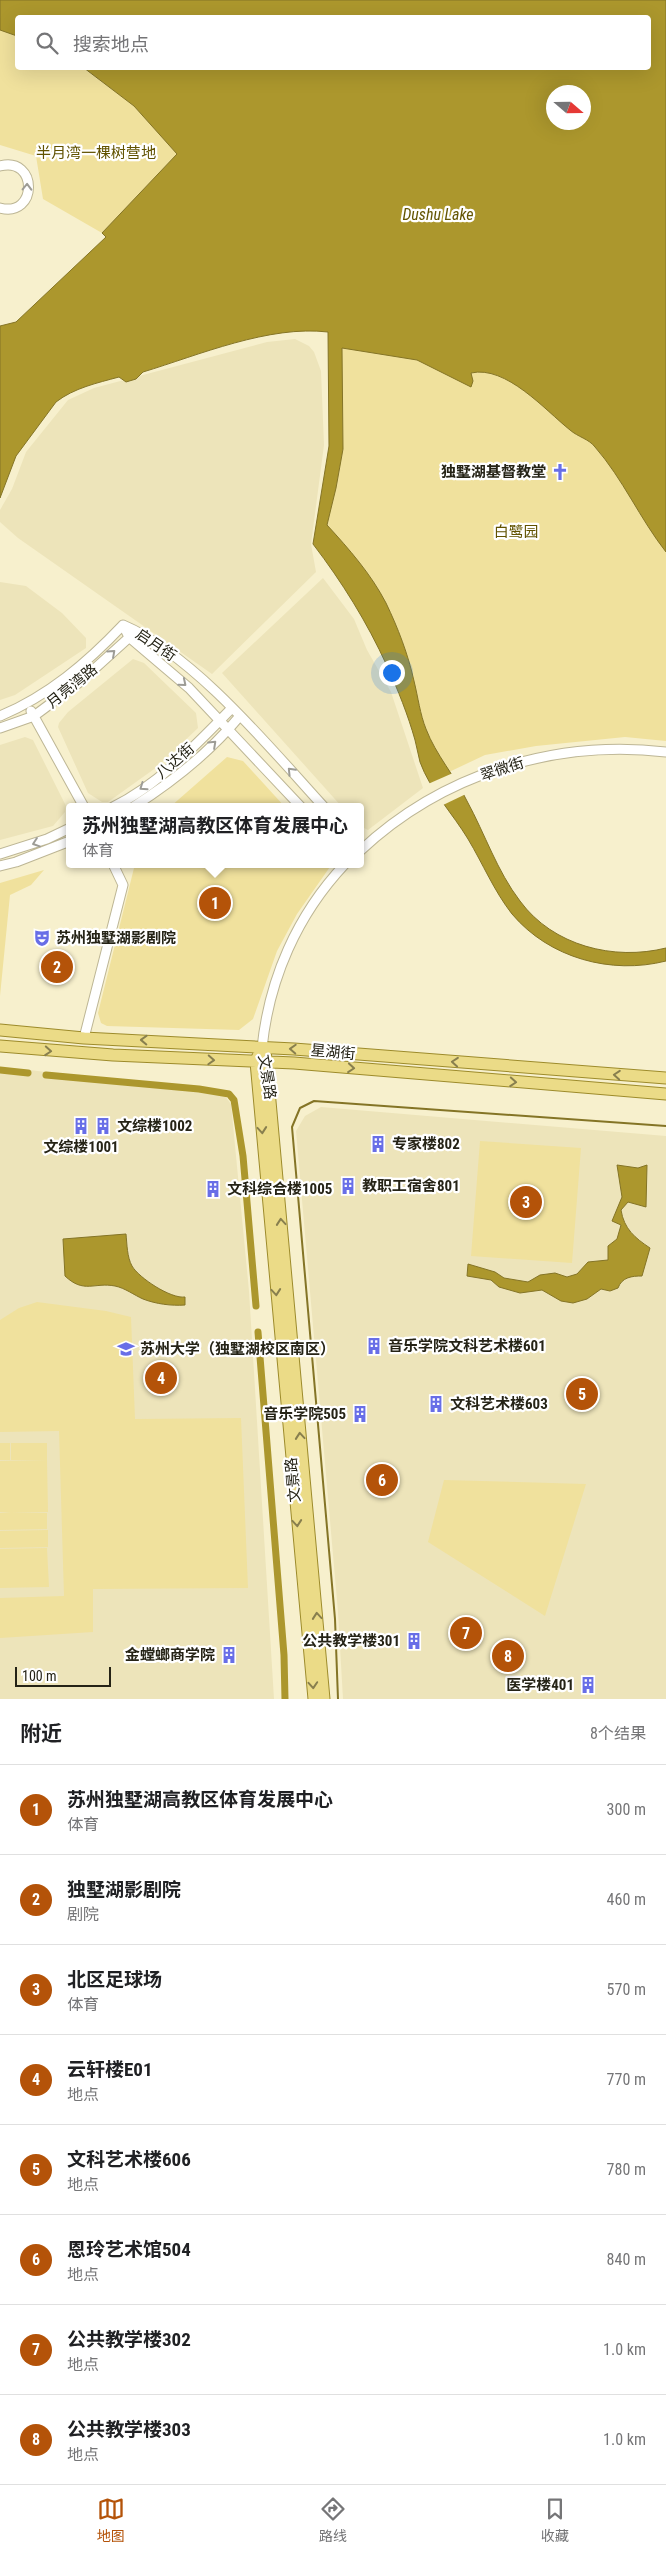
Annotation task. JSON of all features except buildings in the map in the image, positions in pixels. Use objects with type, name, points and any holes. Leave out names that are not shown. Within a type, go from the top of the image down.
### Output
[{"type":"main road","name":"星湖街","points":[[0,1030],[84,1038],[173,1041],[666,1078]]},
{"type":"main road","name":"星湖街","points":[[0,1046],[113,1055],[262,1062],[666,1094]]},
{"type":"main road","name":"文景路","points":[[262,1048],[314,1699]]},
{"type":"main road","name":"文景路","points":[[262,1062],[324,1699]]},
{"type":"street","points":[[0,166],[16,166],[25,173],[29,190],[25,200],[17,207],[0,208]]},
{"type":"street","name":"启月街","points":[[123,625],[137,631],[170,653],[232,708],[320,803]]},
{"type":"street","name":"启月街","points":[[123,625],[129,637],[189,688],[297,803]]},
{"type":"street","name":"月亮湾路","points":[[0,716],[27,705],[72,673],[123,625]]},
{"type":"street","name":"月亮湾路","points":[[0,728],[34,716],[81,681],[137,631]]},
{"type":"street","points":[[27,705],[82,803]]},
{"type":"street","name":"八达街","points":[[119,803],[155,779],[232,708]]},
{"type":"street","name":"八达街","points":[[139,803],[167,784],[229,729],[239,717]]},
{"type":"street","name":"翠微街","points":[[364,847],[393,823],[433,798],[460,784],[511,765],[564,753],[610,749],[666,752]]},
{"type":"street","points":[[0,854],[47,839],[66,830]]},
{"type":"street","points":[[0,866],[16,862],[66,843]]},
{"type":"street","points":[[84,1038],[123,885],[115,868]]},
{"type":"street","points":[[262,1048],[271,996],[288,947],[314,901],[342,868]]},
{"type":"shaded area","points":[[295,339],[309,346],[314,352],[321,371],[324,445],[311,544],[316,572],[212,674],[18,538],[0,522],[0,510],[12,489],[26,452],[68,400],[94,388],[267,342]]},
{"type":"shaded area","points":[[323,578],[354,619],[367,650],[391,692],[423,788],[368,830],[364,828],[364,803],[338,803],[222,673]]},
{"type":"shaded area","points":[[0,582],[26,586],[62,613],[86,638],[86,648],[15,695],[0,700]]},
{"type":"shaded area","points":[[133,659],[144,663],[196,713],[198,728],[157,767],[108,802],[102,802],[88,793],[58,727],[68,712]]},
{"type":"shaded area","points":[[25,737],[33,740],[66,806],[65,812],[53,826],[0,840],[0,745]]},
{"type":"shaded area","name":"苏州大学（独墅湖校区南区）","points":[[0,1069],[29,1070],[212,1091],[225,1096],[231,1104],[249,1291],[274,1699],[0,1699]]},
{"type":"shaded area","points":[[321,1107],[666,1136],[666,1699],[343,1699],[338,1612],[296,1131],[305,1116]]},
{"type":"green space","name":"半月湾一棵树营地","points":[[0,30],[15,35],[15,70],[86,70],[134,106],[177,154],[102,233],[43,199],[36,156],[0,145]]},
{"type":"green space","name":"白鹭园","points":[[449,325],[666,447],[666,741],[625,737],[536,746],[485,755],[449,772],[433,745],[422,718],[406,653],[389,610],[361,566],[327,525],[343,449],[342,348]]},
{"type":"green space","points":[[227,757],[243,761],[281,803],[175,803]]},
{"type":"green space","points":[[134,868],[329,868],[297,914],[277,951],[253,1019],[239,1030],[107,1026],[101,1023],[98,1013]]},
{"type":"green space","points":[[44,870],[31,885],[10,895],[0,996],[0,883]]},
{"type":"green space","points":[[480,1141],[581,1148],[572,1263],[471,1256]]},
{"type":"green space","points":[[37,1302],[106,1311],[131,1317],[135,1419],[241,1418],[248,1588],[93,1589],[93,1632],[0,1638],[0,1598],[64,1596],[59,1431],[0,1432],[0,1320],[19,1308]]},
{"type":"green space","points":[[0,1443],[10,1443],[10,1460],[0,1460]]},
{"type":"green space","points":[[11,1443],[47,1443],[47,1460],[11,1460]]},
{"type":"green space","points":[[47,1460],[48,1512],[11,1512],[47,1513],[47,1529],[0,1530],[0,1513],[11,1513],[0,1512],[0,1461]]},
{"type":"green space","points":[[444,1480],[586,1484],[545,1616],[428,1542]]},
{"type":"green space","points":[[48,1530],[48,1547],[0,1548],[0,1531]]},
{"type":"green space","points":[[47,1548],[49,1587],[0,1588],[0,1549]]},
{"type":"water","name":"Dushu Lake","points":[[0,0],[666,0],[666,552],[614,472],[593,444],[573,432],[537,401],[511,382],[484,372],[471,373],[473,381],[471,387],[417,360],[342,348],[343,449],[327,525],[367,572],[386,603],[406,651],[422,717],[430,739],[462,792],[498,865],[520,901],[549,929],[567,939],[606,951],[646,952],[666,948],[666,961],[624,966],[603,964],[562,952],[544,942],[527,929],[512,914],[494,887],[468,839],[424,772],[402,703],[379,650],[353,603],[313,544],[329,446],[328,332],[305,331],[258,337],[143,372],[136,379],[126,382],[119,377],[86,386],[70,393],[56,402],[16,456],[0,498],[0,326],[16,322],[106,237],[102,233],[177,154],[134,106],[87,70],[651,70],[651,15],[15,15],[15,35],[0,30]]},
{"type":"water","points":[[617,1165],[638,1168],[647,1165],[646,1207],[628,1202],[621,1210],[622,1217],[631,1232],[650,1248],[642,1276],[628,1278],[622,1281],[618,1288],[610,1291],[601,1289],[587,1299],[573,1303],[561,1301],[542,1290],[520,1293],[499,1287],[491,1280],[467,1276],[468,1264],[495,1272],[504,1278],[528,1282],[540,1275],[555,1273],[567,1277],[577,1274],[588,1262],[608,1260],[608,1246],[617,1239],[621,1225],[612,1221],[622,1197]]},
{"type":"water","points":[[126,1234],[129,1259],[136,1271],[148,1282],[164,1291],[179,1297],[185,1297],[185,1305],[153,1302],[115,1286],[78,1285],[65,1276],[63,1239]]},
{"type":"pier","points":[[453,773],[466,794],[443,805],[428,784]]},
{"type":"waterway","points":[[0,1070],[28,1073]]},
{"type":"waterway","points":[[46,1075],[199,1089],[229,1094],[234,1100],[243,1156],[256,1306]]},
{"type":"waterway","points":[[338,1699],[335,1619],[292,1127],[300,1108],[314,1101],[666,1126]]},
{"type":"waterway","points":[[258,1332],[284,1655],[285,1699]]},
{"type":"place","name":"独墅湖基督教堂","points":[[560,472]]},
{"type":"place","name":"苏州独墅湖高教区体育发展中心","points":[[215,903]]},
{"type":"place","name":"苏州独墅湖影剧院","points":[[42,938]]},
{"type":"place","name":"独墅湖影剧院","points":[[57,967]]},
{"type":"place","name":"文综楼1001","points":[[81,1126]]},
{"type":"place","name":"文综楼1002","points":[[103,1126]]},
{"type":"place","name":"专家楼802","points":[[378,1144]]},
{"type":"place","name":"教职工宿舍801","points":[[348,1186]]},
{"type":"place","name":"文科综合楼1005","points":[[213,1189]]},
{"type":"place","name":"北区足球场","points":[[526,1202]]},
{"type":"place","name":"音乐学院文科艺术楼601","points":[[374,1346]]},
{"type":"place","name":"苏州大学（独墅湖校区南区）","points":[[126,1349]]},
{"type":"place","name":"云轩楼E01","points":[[161,1378]]},
{"type":"place","name":"文科艺术楼606","points":[[582,1394]]},
{"type":"place","name":"文科艺术楼603","points":[[436,1404]]},
{"type":"place","name":"音乐学院505","points":[[360,1414]]},
{"type":"place","name":"恩玲艺术馆504","points":[[382,1480]]},
{"type":"place","name":"公共教学楼302","points":[[466,1633]]},
{"type":"place","name":"公共教学楼301","points":[[414,1641]]},
{"type":"place","name":"金螳螂商学院","points":[[229,1655]]},
{"type":"place","name":"公共教学楼303","points":[[508,1656]]},
{"type":"place","name":"医学楼401","points":[[588,1685]]}]
